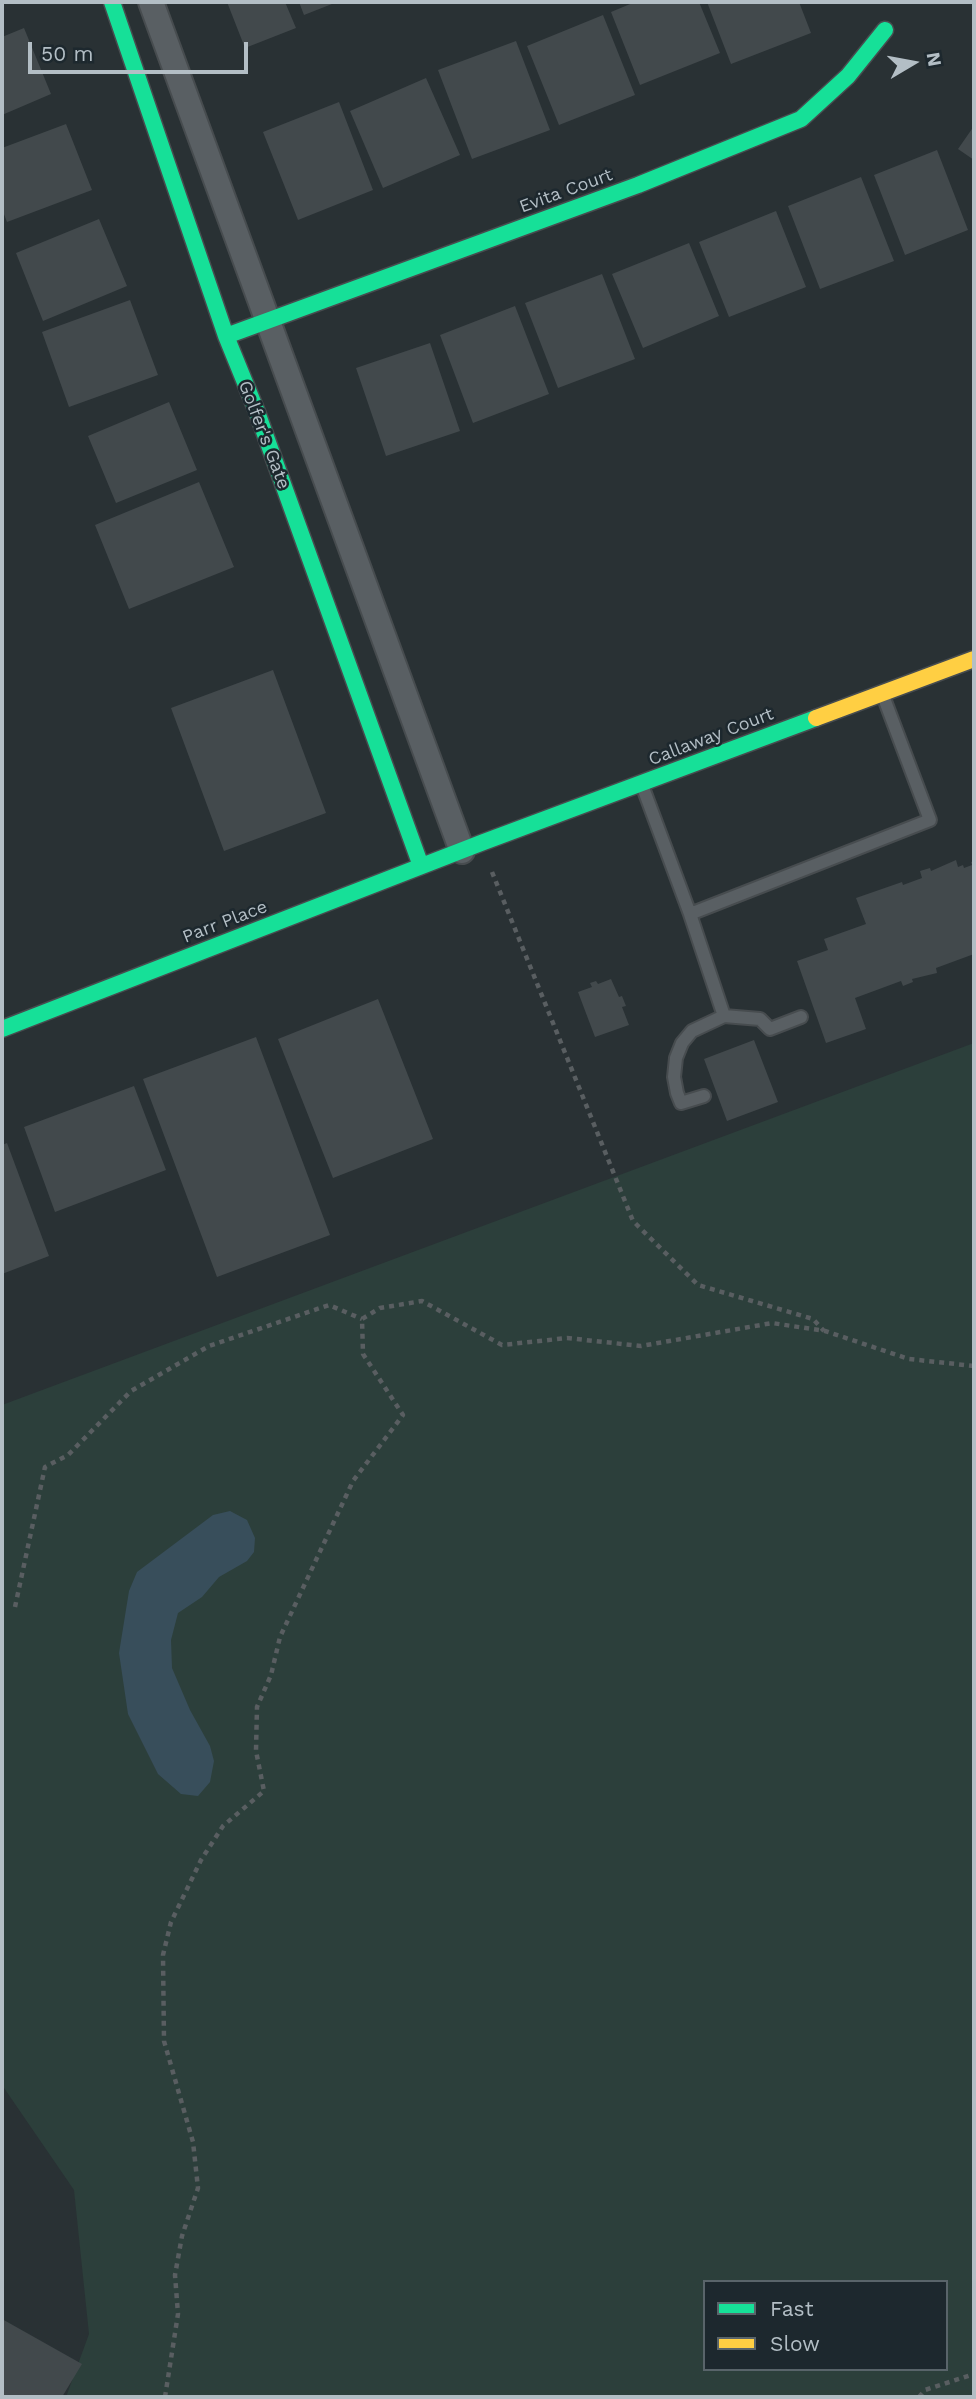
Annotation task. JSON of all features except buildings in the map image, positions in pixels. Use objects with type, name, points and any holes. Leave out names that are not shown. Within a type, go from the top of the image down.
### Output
[{"type":"street","name":"Golfer's Gate","points":[[112,2],[226,336],[262,425],[421,866]]},
{"type":"street","points":[[150,2],[268,319],[471,847]]},
{"type":"street","name":"Evita Court","points":[[226,336],[638,185],[801,119],[848,76],[885,30]]},
{"type":"street","name":"Callaway Court","points":[[471,847],[974,659]]},
{"type":"street","name":"Parr Place","points":[[2,1029],[471,847]]},
{"type":"lane","points":[[690,914],[930,820],[882,693]]},
{"type":"lane","points":[[642,783],[724,1016]]},
{"type":"lane","points":[[704,1096],[681,1102],[674,1077],[676,1058],[682,1043],[692,1031],[724,1016],[760,1019],[770,1029],[801,1017]]},
{"type":"path","points":[[471,847],[633,1221],[698,1285],[813,1318],[825,1331]]},
{"type":"path","points":[[362,1319],[380,1308],[422,1301],[502,1345],[567,1338],[641,1346],[772,1323],[825,1331],[909,1359],[974,1366]]},
{"type":"path","points":[[15,1607],[45,1467],[68,1455],[131,1391],[209,1346],[329,1305],[362,1319]]},
{"type":"path","points":[[164,2397],[178,2314],[175,2275],[183,2236],[198,2188],[193,2142],[164,2041],[163,1955],[172,1922],[201,1860],[223,1825],[264,1791],[256,1751],[257,1707],[271,1675],[280,1637],[354,1480],[403,1415],[363,1354],[362,1319]]},
{"type":"path","points":[[919,2397],[925,2390],[974,2374]]},
{"type":"green space","points":[[974,1043],[974,2397],[66,2397],[89,2334],[74,2190],[2,2085],[2,1405]]},
{"type":"water","points":[[230,1511],[247,1520],[255,1538],[254,1552],[247,1561],[219,1577],[202,1597],[178,1613],[171,1640],[172,1668],[190,1710],[210,1746],[214,1761],[210,1782],[198,1796],[181,1794],[158,1774],[128,1714],[119,1653],[129,1591],[137,1572],[213,1515]]},
{"type":"traffic: fast","points":[[112,2],[226,336],[257,412],[421,866]]},
{"type":"traffic: fast","points":[[226,336],[638,185],[801,119],[848,76],[885,30]]},
{"type":"traffic: fast","points":[[2,1029],[481,843],[816,718]]},
{"type":"traffic: slow","points":[[816,718],[974,659]]}]
